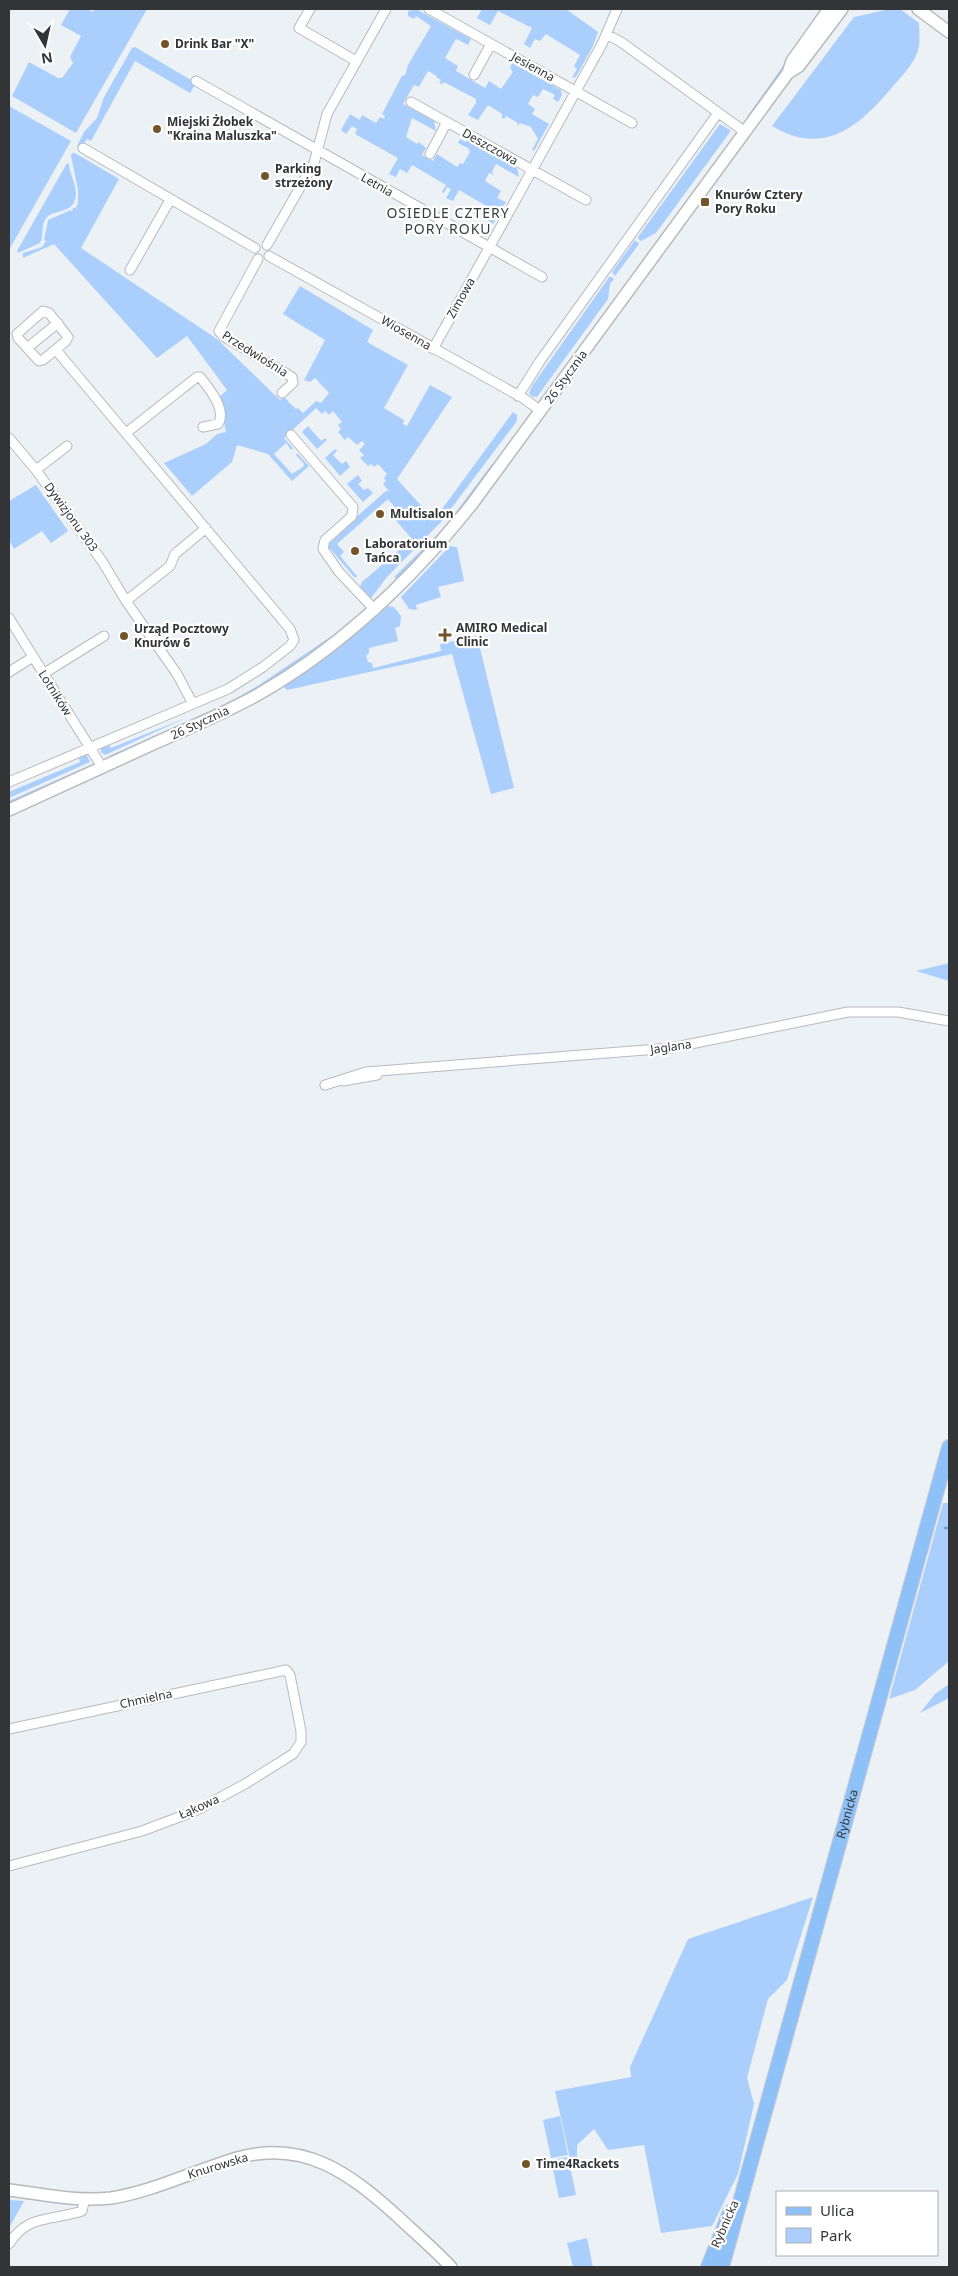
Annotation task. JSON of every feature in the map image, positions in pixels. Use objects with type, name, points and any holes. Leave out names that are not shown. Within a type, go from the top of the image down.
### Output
[{"type":"main road","name":"Rybnicka","points":[[722,2267],[744,2181],[778,2068],[949,1447]]},
{"type":"main road","name":"Rybnicka","points":[[708,2267],[744,2181]]},
{"type":"street","points":[[310,9],[299,28],[356,61]]},
{"type":"street","points":[[267,245],[313,166],[326,114],[386,9]]},
{"type":"street","name":"Jesienna","points":[[428,9],[576,91]]},
{"type":"street","name":"Zimowa","points":[[433,349],[533,171],[606,34],[617,9]]},
{"type":"street","name":"26 Stycznia","points":[[788,74],[792,61],[829,9]]},
{"type":"street","name":"26 Stycznia","points":[[9,810],[260,694],[327,650],[375,610],[442,542],[541,412],[788,74],[799,66],[842,9]]},
{"type":"street","points":[[918,9],[925,12],[949,32]]},
{"type":"street","points":[[606,34],[621,42],[745,132]]},
{"type":"street","points":[[474,75],[491,44]]},
{"type":"street","name":"Letnia","points":[[196,81],[489,248]]},
{"type":"street","points":[[576,91],[632,123]]},
{"type":"street","name":"Deszczowa","points":[[411,102],[533,171]]},
{"type":"street","points":[[518,396],[540,361],[718,113]]},
{"type":"street","name":"Deszczowa","points":[[430,154],[447,122]]},
{"type":"street","points":[[83,148],[255,248]]},
{"type":"street","points":[[533,171],[586,200]]},
{"type":"street","points":[[130,270],[170,200]]},
{"type":"street","points":[[259,244],[267,245],[271,252],[269,256],[265,260],[258,259],[254,253],[255,248],[259,244]]},
{"type":"street","points":[[489,248],[542,277]]},
{"type":"street","name":"Wiosenna","points":[[269,256],[518,396],[541,412]]},
{"type":"street","name":"Przedwiośnia","points":[[258,259],[219,331],[223,336],[292,376],[293,383],[282,393]]},
{"type":"street","points":[[42,312],[48,312],[58,323],[68,337],[56,350],[39,361],[18,338],[18,332],[42,312]]},
{"type":"street","points":[[27,348],[58,323]]},
{"type":"street","points":[[9,782],[218,694],[249,676],[290,646],[294,637],[290,629],[56,350]]},
{"type":"street","points":[[126,433],[197,376],[200,377],[216,397],[220,418],[218,424],[203,427]]},
{"type":"street","points":[[291,435],[353,507],[352,516],[325,540],[323,549],[339,572],[375,610]]},
{"type":"street","name":"Dywizjonu 303","points":[[9,438],[36,470],[105,565],[126,601],[173,667],[193,704]]},
{"type":"street","points":[[36,470],[67,446]]},
{"type":"street","points":[[126,601],[170,566],[175,554],[206,528]]},
{"type":"street","name":"Lotników","points":[[9,618],[102,767]]},
{"type":"street","points":[[43,674],[104,636]]},
{"type":"street","points":[[9,672],[33,657]]},
{"type":"street","name":"Jaglana","points":[[325,1085],[360,1080],[389,1071],[671,1048],[848,1012],[898,1012],[949,1021]]},
{"type":"street","name":"Chmielna","points":[[9,1730],[284,1671]]},
{"type":"street","name":"Łąkowa","points":[[9,1866],[142,1831],[195,1811],[245,1784],[292,1754],[300,1742],[301,1731],[290,1675],[288,1671],[284,1671]]},
{"type":"street","name":"Knurowska","points":[[9,2190],[85,2198],[105,2198],[126,2195],[249,2156],[275,2153],[299,2155],[326,2163],[355,2180],[451,2267]]},
{"type":"street","points":[[9,2244],[16,2232],[28,2224],[82,2211],[85,2198]]},
{"type":"green space","points":[[70,9],[87,9],[93,12],[95,9],[147,9],[76,133],[12,96],[29,62],[58,78],[62,78],[73,63],[70,57],[81,36],[61,25]]},
{"type":"green space","points":[[416,9],[471,39],[468,45],[456,39],[445,58],[458,66],[456,71],[485,88],[489,81],[501,89],[513,72],[510,68],[512,63],[561,90],[562,95],[558,102],[553,99],[555,95],[543,89],[538,97],[533,95],[528,104],[535,109],[532,114],[549,124],[534,151],[532,150],[538,139],[531,127],[520,123],[517,127],[518,123],[506,116],[504,119],[502,118],[502,114],[488,105],[478,120],[468,115],[476,103],[476,99],[444,82],[442,84],[439,83],[441,80],[428,71],[419,87],[414,85],[403,104],[434,121],[436,131],[412,118],[406,137],[417,144],[419,142],[426,148],[422,155],[433,161],[437,154],[457,167],[460,163],[463,164],[470,152],[468,148],[458,143],[460,139],[466,142],[468,140],[517,168],[519,177],[496,164],[492,172],[494,175],[489,173],[485,181],[501,191],[497,198],[506,202],[493,224],[488,221],[493,210],[459,190],[453,201],[446,198],[451,189],[447,187],[444,193],[442,192],[446,185],[412,165],[407,173],[400,169],[396,177],[389,174],[398,158],[355,134],[357,129],[352,126],[346,134],[341,130],[350,114],[360,120],[362,115],[376,123],[380,117],[384,119],[385,116],[382,114],[431,26],[416,16],[414,19],[408,16],[408,11]]},
{"type":"green space","points":[[482,9],[566,9],[598,32],[593,46],[576,77],[572,78],[577,69],[574,66],[580,55],[546,34],[540,41],[535,39],[530,48],[524,44],[532,28],[498,11],[490,25],[477,18]]},
{"type":"green space","points":[[823,9],[826,9],[748,118],[747,117]]},
{"type":"green space","points":[[890,9],[900,9],[919,23],[918,51],[906,71],[869,112],[855,124],[825,138],[809,139],[791,135],[772,126],[854,17]]},
{"type":"green space","points":[[135,47],[196,83],[190,93],[135,61],[91,141],[87,139],[80,150],[77,146],[84,132],[97,118],[104,97],[132,48]]},
{"type":"green space","points":[[9,106],[71,141],[9,250]]},
{"type":"green space","points":[[720,124],[730,130],[730,132],[656,233],[641,241],[639,240],[638,237]]},
{"type":"green space","points":[[72,153],[119,179],[81,248],[217,339],[280,400],[284,397],[303,413],[316,401],[321,403],[329,393],[315,378],[310,382],[304,380],[325,340],[283,314],[300,286],[373,330],[367,342],[408,365],[384,408],[404,420],[403,424],[407,426],[430,385],[452,397],[397,479],[434,520],[513,412],[517,415],[517,421],[441,522],[387,577],[371,598],[360,587],[362,582],[412,539],[391,515],[397,510],[388,499],[337,544],[344,552],[340,556],[357,576],[355,578],[327,545],[386,491],[389,491],[383,484],[386,481],[384,478],[387,474],[378,464],[374,467],[371,464],[368,466],[360,458],[364,455],[359,450],[365,444],[362,441],[357,445],[348,437],[345,440],[338,432],[341,429],[338,425],[342,422],[333,411],[329,415],[325,411],[322,414],[316,408],[284,438],[293,448],[291,450],[286,443],[274,454],[292,474],[303,467],[304,464],[296,455],[297,453],[309,466],[292,481],[268,454],[237,445],[232,462],[192,496],[164,463],[206,444],[217,434],[226,432],[219,397],[227,390],[187,336],[157,358],[54,244],[23,258],[23,253],[42,247],[46,241],[44,240],[48,220],[71,210],[72,212],[73,208],[77,207],[76,204],[78,205],[78,190]]},
{"type":"green space","points":[[67,163],[69,164],[76,193],[72,206],[51,214],[45,220],[40,243],[18,253],[17,251]]},
{"type":"green space","points":[[635,240],[639,244],[615,276],[612,272]]},
{"type":"green space","points":[[610,276],[614,279],[610,284],[608,299],[537,397],[531,396],[529,393],[532,386]]},
{"type":"green space","points":[[308,426],[321,441],[325,438],[327,440],[317,449],[302,432]]},
{"type":"green space","points":[[335,449],[337,451],[333,455],[342,464],[346,461],[350,467],[340,476],[325,458]]},
{"type":"green space","points":[[492,464],[494,468],[448,528],[399,582],[394,577],[444,528]]},
{"type":"green space","points":[[358,475],[362,481],[358,484],[364,490],[368,488],[373,493],[363,502],[347,484]]},
{"type":"green space","points":[[36,485],[68,531],[51,543],[42,531],[14,549],[9,540],[9,501]]},
{"type":"green space","points":[[450,546],[457,547],[464,581],[438,587],[441,597],[416,605],[417,610],[409,609],[401,597]]},
{"type":"green space","points":[[388,606],[394,607],[401,616],[400,626],[395,628],[398,641],[369,648],[369,653],[366,656],[368,662],[372,663],[373,668],[441,651],[440,644],[477,636],[514,788],[491,794],[452,654],[287,690],[283,686],[356,634]]},
{"type":"green space","points":[[348,625],[293,667],[264,685],[203,716],[109,759],[109,756],[230,702],[259,685]]},
{"type":"green space","points":[[188,717],[105,755],[101,752],[101,746],[108,743],[111,748]]},
{"type":"green space","points":[[86,753],[90,762],[9,798],[9,792],[80,762],[78,756]]},
{"type":"green space","points":[[89,766],[89,769],[9,805],[9,801]]},
{"type":"green space","points":[[949,963],[949,981],[916,971]]},
{"type":"green space","points":[[943,1503],[949,1503],[949,1661],[915,1690],[889,1699]]},
{"type":"green space","points":[[949,1684],[949,1698],[920,1713],[935,1694]]},
{"type":"green space","points":[[813,1897],[787,1980],[768,1999],[747,2078],[754,2104],[738,2174],[712,2226],[661,2233],[644,2145],[608,2150],[594,2129],[577,2145],[577,2167],[572,2168],[555,2091],[631,2077],[630,2067],[688,1939]]},
{"type":"green space","points":[[560,2116],[568,2155],[551,2158],[543,2120]]},
{"type":"green space","points":[[568,2157],[576,2195],[559,2198],[551,2160]]},
{"type":"green space","points":[[9,2200],[24,2201],[9,2228]]},
{"type":"green space","points":[[587,2238],[593,2267],[573,2267],[567,2243]]},
{"type":"place","name":"Drink Bar \"X\"","points":[[165,44]]},
{"type":"place","name":"Miejski Żłobek \"Kraina Maluszka\"","points":[[157,129]]},
{"type":"place","name":"Parking strzeżony","points":[[265,176]]},
{"type":"place","name":"Knurów Cztery Pory Roku","points":[[705,202]]},
{"type":"place","name":"Multisalon","points":[[380,514]]},
{"type":"place","name":"Laboratorium Tańca","points":[[355,551]]},
{"type":"place","name":"AMIRO Medical Clinic","points":[[445,635]]},
{"type":"place","name":"Urząd Pocztowy Knurów 6","points":[[124,636]]},
{"type":"place","name":"Time4Rackets","points":[[526,2164]]},
{"type":"district","name":"OSIEDLE CZTERY PORY ROKU","points":[[448,222]]}]
